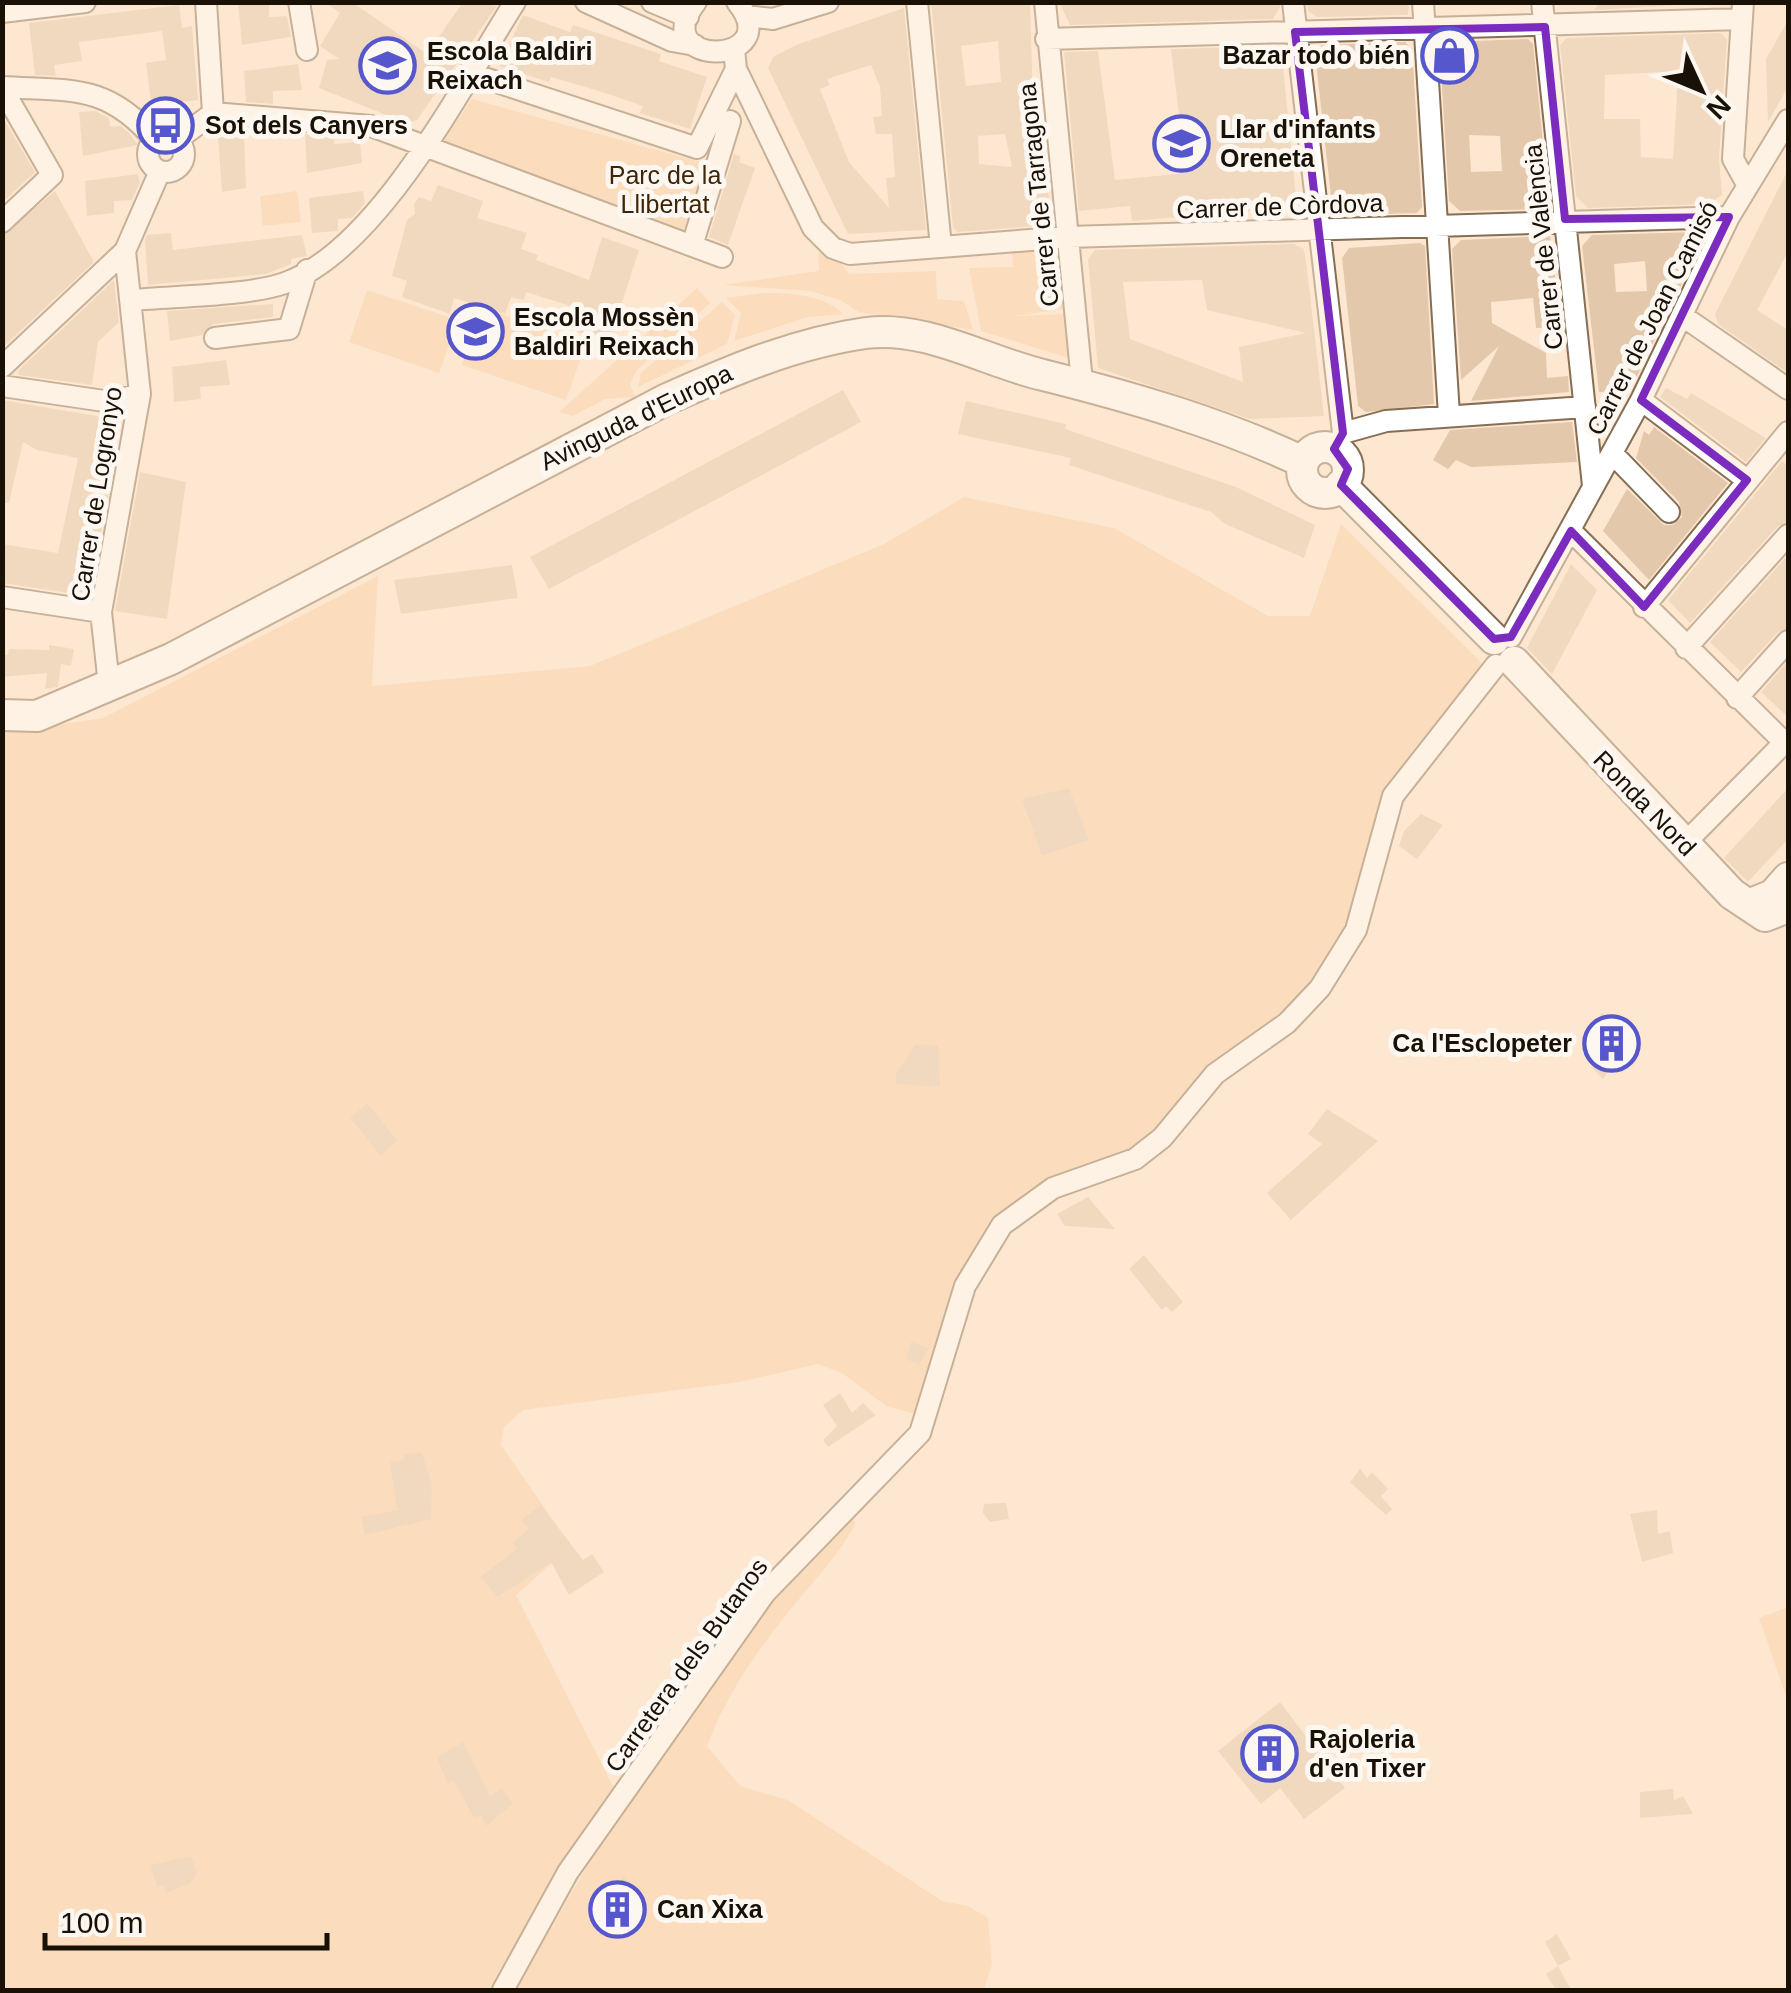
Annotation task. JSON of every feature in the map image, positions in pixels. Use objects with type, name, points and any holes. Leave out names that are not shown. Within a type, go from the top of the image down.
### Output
[{"type":"street","points":[[2,12],[85,2]]},
{"type":"street","points":[[206,2],[213,113]]},
{"type":"street","points":[[299,2],[307,50]]},
{"type":"street","points":[[133,300],[285,283],[354,238],[422,145],[515,2]]},
{"type":"street","points":[[586,2],[714,55],[740,34],[828,2]]},
{"type":"street","points":[[652,2],[692,10],[688,32],[694,45]]},
{"type":"street","points":[[917,2],[941,247]]},
{"type":"street","name":"Carrer de Tarragona","points":[[1046,2],[1046,39],[1082,382]]},
{"type":"street","points":[[1293,2],[1321,230],[1339,441],[1347,465],[1342,485],[1327,492],[1313,490],[1304,479],[1303,462],[1313,450],[1339,441],[1386,421],[1586,406]]},
{"type":"street","points":[[1423,2],[1449,415]]},
{"type":"street","name":"Carrer de València","points":[[1542,2],[1593,486]]},
{"type":"street","points":[[1046,39],[1545,28],[1743,11]]},
{"type":"street","name":"Carrer de Joan Camisó","points":[[1504,651],[1642,400],[1729,217],[1748,186],[1733,160],[1743,11]]},
{"type":"street","points":[[470,72],[698,148],[740,34]]},
{"type":"street","name":"Carrer de Còrdova","points":[[740,34],[814,228],[833,248],[850,254],[1069,236],[1436,226],[1565,218],[1729,217]]},
{"type":"street","points":[[2,87],[89,90],[137,117],[155,140]]},
{"type":"street","points":[[2,87],[52,175],[2,222]]},
{"type":"street","points":[[177,140],[213,113],[372,126],[722,256]]},
{"type":"street","points":[[1748,186],[1788,120]]},
{"type":"street","points":[[692,246],[730,121]]},
{"type":"street","points":[[167,136],[177,140],[184,154],[181,164],[171,171],[160,171],[148,158],[155,140],[167,136]]},
{"type":"street","points":[[2,368],[124,251],[160,171]]},
{"type":"street","name":"Carrer de Logronyo","points":[[110,686],[101,612],[140,394],[133,300],[124,251]]},
{"type":"street","points":[[215,338],[289,329],[306,270]]},
{"type":"street","points":[[1684,317],[1788,390]]},
{"type":"street","name":"Avinguda d'Europa","points":[[2,715],[37,716],[171,659],[665,400],[739,367],[820,340],[893,333],[1082,382],[1303,462]]},
{"type":"street","points":[[2,386],[111,402],[140,394]]},
{"type":"street","points":[[1642,400],[1748,480]]},
{"type":"street","points":[[1644,607],[1748,480],[1785,444]]},
{"type":"street","points":[[1612,453],[1669,512]]},
{"type":"street","name":"Ronda Nord","points":[[1342,485],[1468,610],[1732,894],[1768,909],[1773,895],[1788,878]]},
{"type":"street","points":[[1571,531],[1644,607],[1787,742],[1684,844]]},
{"type":"street","points":[[1686,648],[1788,535]]},
{"type":"street","points":[[2,596],[101,612]]},
{"type":"street","points":[[1738,698],[1788,641]]},
{"type":"street","name":"Carretera dels Butanos","points":[[503,1990],[568,1872],[766,1593],[920,1432],[965,1286],[1002,1225],[1054,1188],[1135,1159],[1162,1138],[1215,1074],[1287,1023],[1320,988],[1356,930],[1393,796],[1504,651]]},
{"type":"highlighted area","points":[[1545,27],[1565,219],[1729,217],[1641,400],[1747,480],[1644,607],[1571,531],[1511,637],[1494,639],[1341,485],[1348,469],[1334,449],[1343,433],[1295,32]]},
{"type":"green space","name":"Parc de la Llibertat","points":[[472,99],[711,165],[690,234],[439,147]]},
{"type":"green space","points":[[297,191],[301,222],[263,226],[260,196]]},
{"type":"green space","points":[[1046,249],[1058,258],[1064,309],[1015,316],[1064,314],[1069,358],[981,331],[969,268],[1013,267],[1012,252]]},
{"type":"green space","points":[[818,252],[837,257],[849,274],[936,271],[937,299],[964,301],[973,330],[859,312],[840,300],[810,291],[723,285],[819,271]]},
{"type":"green space","points":[[697,288],[710,303],[637,370],[630,384],[635,397],[605,399],[573,416],[559,412]]},
{"type":"green space","points":[[367,290],[458,320],[439,373],[349,342]]},
{"type":"green space","points":[[763,293],[816,299],[843,314],[808,317],[734,341],[741,313],[726,298]]},
{"type":"green space","points":[[722,302],[735,315],[727,344],[638,387],[641,373]]},
{"type":"green space","points":[[481,307],[586,343],[566,400],[462,365]]},
{"type":"green space","points":[[964,497],[1114,528],[1268,616],[1310,616],[1341,524],[1481,662],[1479,676],[1418,749],[1353,916],[1307,992],[1223,1057],[1156,1131],[1127,1152],[1049,1182],[1012,1204],[990,1228],[948,1303],[919,1415],[886,1406],[842,1373],[818,1364],[740,1382],[523,1410],[504,1427],[501,1445],[571,1546],[516,1595],[614,1788],[493,1990],[3,1990],[2,733],[103,718],[378,576],[372,686],[590,666],[884,544]]},
{"type":"green space","points":[[847,1514],[856,1523],[849,1535],[752,1661],[722,1711],[707,1746],[740,1786],[788,1800],[942,1901],[968,1906],[988,1918],[992,1964],[984,1990],[515,1990],[611,1825],[765,1604]]},
{"type":"green space","points":[[1788,1607],[1788,1702],[1759,1618]]},
{"type":"building","points":[[238,2],[269,2],[269,17],[287,16],[291,37],[242,45]]},
{"type":"building","name":"Escola Baldiri Reixach","points":[[325,2],[352,2],[427,54],[463,2],[497,6],[417,120],[406,123],[319,88],[327,60],[339,59],[320,46],[340,13]]},
{"type":"building","points":[[931,2],[1030,2],[1033,103],[1041,103],[1051,225],[957,232],[953,227]],"holes":[[[998,41],[1001,82],[966,86],[961,46]],[[1005,134],[1012,167],[979,164],[978,136]]]},
{"type":"building","points":[[1059,2],[1279,2],[1280,7],[1273,19],[1070,25]]},
{"type":"building","points":[[1307,2],[1409,2],[1408,15],[1317,17],[1308,11]]},
{"type":"building","points":[[1600,2],[1729,2],[1594,10]]},
{"type":"building","points":[[179,5],[182,28],[192,26],[198,100],[173,103],[175,120],[157,122],[153,118],[146,63],[166,60],[162,31],[79,42],[82,61],[54,65],[56,76],[35,75],[29,23]]},
{"type":"building","points":[[904,8],[926,230],[848,234],[768,68],[773,57],[796,45]],"holes":[[[871,65],[880,87],[882,116],[873,117],[876,134],[892,134],[895,177],[886,178],[889,208],[849,162],[820,89],[830,85],[827,79]]]},
{"type":"building","points":[[523,15],[570,32],[573,25],[661,54],[659,61],[707,77],[690,129],[640,113],[643,106],[599,91],[551,77],[549,82],[499,66]]},
{"type":"building","points":[[1788,20],[1788,87],[1768,122],[1766,59]]},
{"type":"building","points":[[1721,33],[1727,39],[1719,158],[1722,195],[1708,204],[1588,208],[1576,196],[1560,45],[1567,38]],"holes":[[[1664,72],[1664,80],[1678,78],[1673,159],[1641,157],[1640,119],[1604,119],[1605,75]]]},
{"type":"building","points":[[1528,39],[1533,44],[1549,202],[1544,209],[1460,211],[1449,201],[1440,54],[1450,42]],"holes":[[[1469,135],[1500,136],[1502,171],[1471,172]]]},
{"type":"building","points":[[1405,42],[1412,49],[1422,207],[1417,213],[1343,215],[1332,205],[1315,54],[1322,45]]},
{"type":"building","points":[[1281,46],[1297,207],[1132,221],[1130,206],[1079,211],[1064,52],[1098,51],[1115,180],[1186,173],[1171,49]]},
{"type":"building","points":[[298,64],[302,90],[273,91],[273,104],[246,102],[244,71]]},
{"type":"building","points":[[95,111],[109,118],[110,127],[121,126],[138,145],[83,156],[79,112]]},
{"type":"building","points":[[2,116],[35,172],[2,203]]},
{"type":"building","points":[[305,134],[334,137],[334,144],[360,142],[362,163],[307,173]]},
{"type":"building","points":[[244,135],[246,188],[222,192],[218,136]]},
{"type":"building","points":[[734,154],[741,157],[739,162],[755,168],[728,245],[709,237]]},
{"type":"building","points":[[1788,170],[1788,252],[1757,310],[1788,330],[1788,373],[1718,324],[1715,314]]},
{"type":"building","points":[[138,174],[140,182],[132,200],[114,201],[114,213],[87,216],[85,181]]},
{"type":"building","points":[[438,185],[483,201],[477,218],[527,233],[521,249],[538,255],[536,260],[589,280],[602,237],[639,250],[609,343],[573,330],[580,309],[526,292],[524,300],[511,297],[505,314],[454,298],[450,314],[402,297],[407,281],[392,276],[407,220],[415,214],[414,204],[419,197],[431,201]]},
{"type":"building","points":[[55,191],[94,262],[2,348],[2,235]]},
{"type":"building","points":[[363,191],[365,203],[352,218],[338,219],[338,231],[312,233],[309,198]]},
{"type":"building","points":[[1698,232],[1704,237],[1630,391],[1599,392],[1582,246],[1592,235]],"holes":[[[1645,261],[1647,291],[1616,292],[1614,264]]]},
{"type":"building","points":[[171,233],[173,250],[302,235],[307,256],[291,259],[291,264],[266,274],[148,285],[147,235]]},
{"type":"building","points":[[1550,236],[1562,327],[1536,328],[1533,298],[1491,302],[1492,323],[1546,353],[1547,378],[1568,376],[1569,392],[1471,401],[1499,346],[1461,380],[1452,249],[1461,240]]},
{"type":"building","points":[[1420,243],[1425,246],[1434,404],[1366,412],[1358,406],[1342,258],[1349,248]]},
{"type":"building","points":[[1294,244],[1304,249],[1324,416],[1250,419],[1098,368],[1088,259],[1095,250]],"holes":[[[1202,280],[1207,310],[1306,333],[1239,347],[1243,382],[1130,339],[1123,282]]]},
{"type":"building","points":[[114,280],[119,322],[98,342],[92,385],[19,375],[18,371]]},
{"type":"building","points":[[273,304],[273,317],[213,324],[202,335],[170,341],[167,311]]},
{"type":"building","points":[[226,360],[230,385],[200,387],[201,399],[174,402],[172,367]]},
{"type":"building","points":[[1666,388],[1687,399],[1691,393],[1766,438],[1746,462],[1660,397]]},
{"type":"building","points":[[843,390],[861,422],[549,589],[530,557]]},
{"type":"building","points":[[2,400],[108,418],[100,462],[113,464],[90,596],[2,583],[2,544],[58,553],[78,458],[37,450],[23,442],[9,503],[2,503]]},
{"type":"building","points":[[966,401],[1066,424],[1065,429],[1236,487],[1315,525],[1304,558],[1225,524],[1211,512],[1069,465],[1071,458],[958,434]]},
{"type":"building","points":[[1572,422],[1577,462],[1471,467],[1456,460],[1448,469],[1433,460],[1450,430]]},
{"type":"building","points":[[1654,427],[1728,483],[1649,580],[1603,531],[1627,489],[1664,525],[1673,525],[1682,517],[1679,502],[1636,458],[1644,431],[1649,435]]},
{"type":"building","points":[[1782,461],[1788,466],[1788,522],[1778,526],[1690,623],[1668,600]]},
{"type":"building","points":[[140,472],[186,482],[167,619],[115,611]]},
{"type":"building","points":[[1788,555],[1788,628],[1778,632],[1741,672],[1710,642]]},
{"type":"building","points":[[1571,564],[1597,590],[1552,674],[1527,648]]},
{"type":"building","points":[[512,565],[518,598],[401,614],[394,580]]},
{"type":"building","points":[[49,645],[74,649],[71,666],[61,664],[58,687],[45,689],[47,673],[2,677],[2,654],[8,655],[9,649],[49,650]]},
{"type":"building","points":[[1788,661],[1788,717],[1761,692]]},
{"type":"building","points":[[1069,788],[1089,840],[1042,856],[1022,799]]},
{"type":"building","points":[[1788,788],[1788,839],[1748,882],[1724,858]]},
{"type":"building","points":[[1421,814],[1443,825],[1417,859],[1399,846],[1404,831]]},
{"type":"building","name":"Ca l'Esclopeter","points":[[1602,1013],[1629,1037],[1603,1079],[1591,1066],[1605,1049],[1588,1033]]},
{"type":"building","points":[[916,1044],[938,1046],[940,1087],[896,1084],[896,1073]]},
{"type":"building","points":[[367,1103],[397,1140],[381,1156],[350,1118]]},
{"type":"building","points":[[1327,1109],[1378,1141],[1291,1220],[1267,1193],[1322,1144],[1308,1134]]},
{"type":"building","points":[[1088,1197],[1115,1229],[1065,1226],[1057,1214]]},
{"type":"building","points":[[1144,1255],[1183,1302],[1172,1312],[1166,1306],[1162,1310],[1129,1269]]},
{"type":"building","points":[[911,1342],[929,1348],[919,1365],[906,1359]]},
{"type":"building","points":[[840,1393],[852,1413],[863,1403],[876,1415],[828,1447],[823,1440],[837,1426],[823,1405]]},
{"type":"building","points":[[422,1453],[432,1484],[431,1519],[365,1535],[361,1517],[397,1510],[390,1462],[404,1460],[404,1454]]},
{"type":"building","points":[[1360,1469],[1367,1478],[1372,1472],[1388,1489],[1381,1496],[1392,1509],[1386,1515],[1350,1482]]},
{"type":"building","points":[[1006,1503],[1009,1519],[990,1522],[983,1513],[984,1504]]},
{"type":"building","points":[[541,1505],[583,1560],[592,1554],[604,1572],[569,1595],[551,1562],[498,1597],[480,1577],[517,1549],[512,1543],[529,1529],[521,1520]]},
{"type":"building","points":[[1657,1510],[1658,1534],[1670,1531],[1673,1553],[1642,1562],[1630,1514]]},
{"type":"building","name":"Rajoleria d'en Tixer","points":[[1280,1702],[1345,1788],[1304,1819],[1280,1788],[1261,1804],[1218,1751]]},
{"type":"building","points":[[463,1742],[490,1796],[502,1788],[513,1804],[486,1826],[481,1815],[474,1818],[454,1781],[447,1783],[437,1757]]},
{"type":"building","points":[[1673,1789],[1674,1800],[1683,1796],[1693,1814],[1640,1818],[1640,1792]]},
{"type":"building","points":[[191,1856],[197,1874],[189,1884],[166,1893],[164,1885],[157,1887],[150,1865]]},
{"type":"building","name":"Can Xixa","points":[[623,1876],[641,1894],[619,1932],[602,1923],[607,1915],[601,1912]]},
{"type":"building","points":[[1557,1934],[1571,1959],[1558,1966],[1545,1942]]},
{"type":"building","points":[[1558,1966],[1571,1990],[1556,1990],[1546,1974]]},
{"type":"place","name":"Bazar todo bién","points":[[1449,55]]},
{"type":"place","name":"Escola Baldiri Reixach","points":[[388,65]]},
{"type":"place","name":"Sot dels Canyers","points":[[166,125]]},
{"type":"place","name":"Llar d'infants Oreneta","points":[[1181,143]]},
{"type":"place","name":"Escola Mossèn Baldiri Reixach","points":[[475,331]]},
{"type":"place","name":"Ca l'Esclopeter","points":[[1611,1043]]},
{"type":"place","name":"Rajoleria d'en Tixer","points":[[1270,1753]]},
{"type":"place","name":"Can Xixa","points":[[618,1909]]}]
